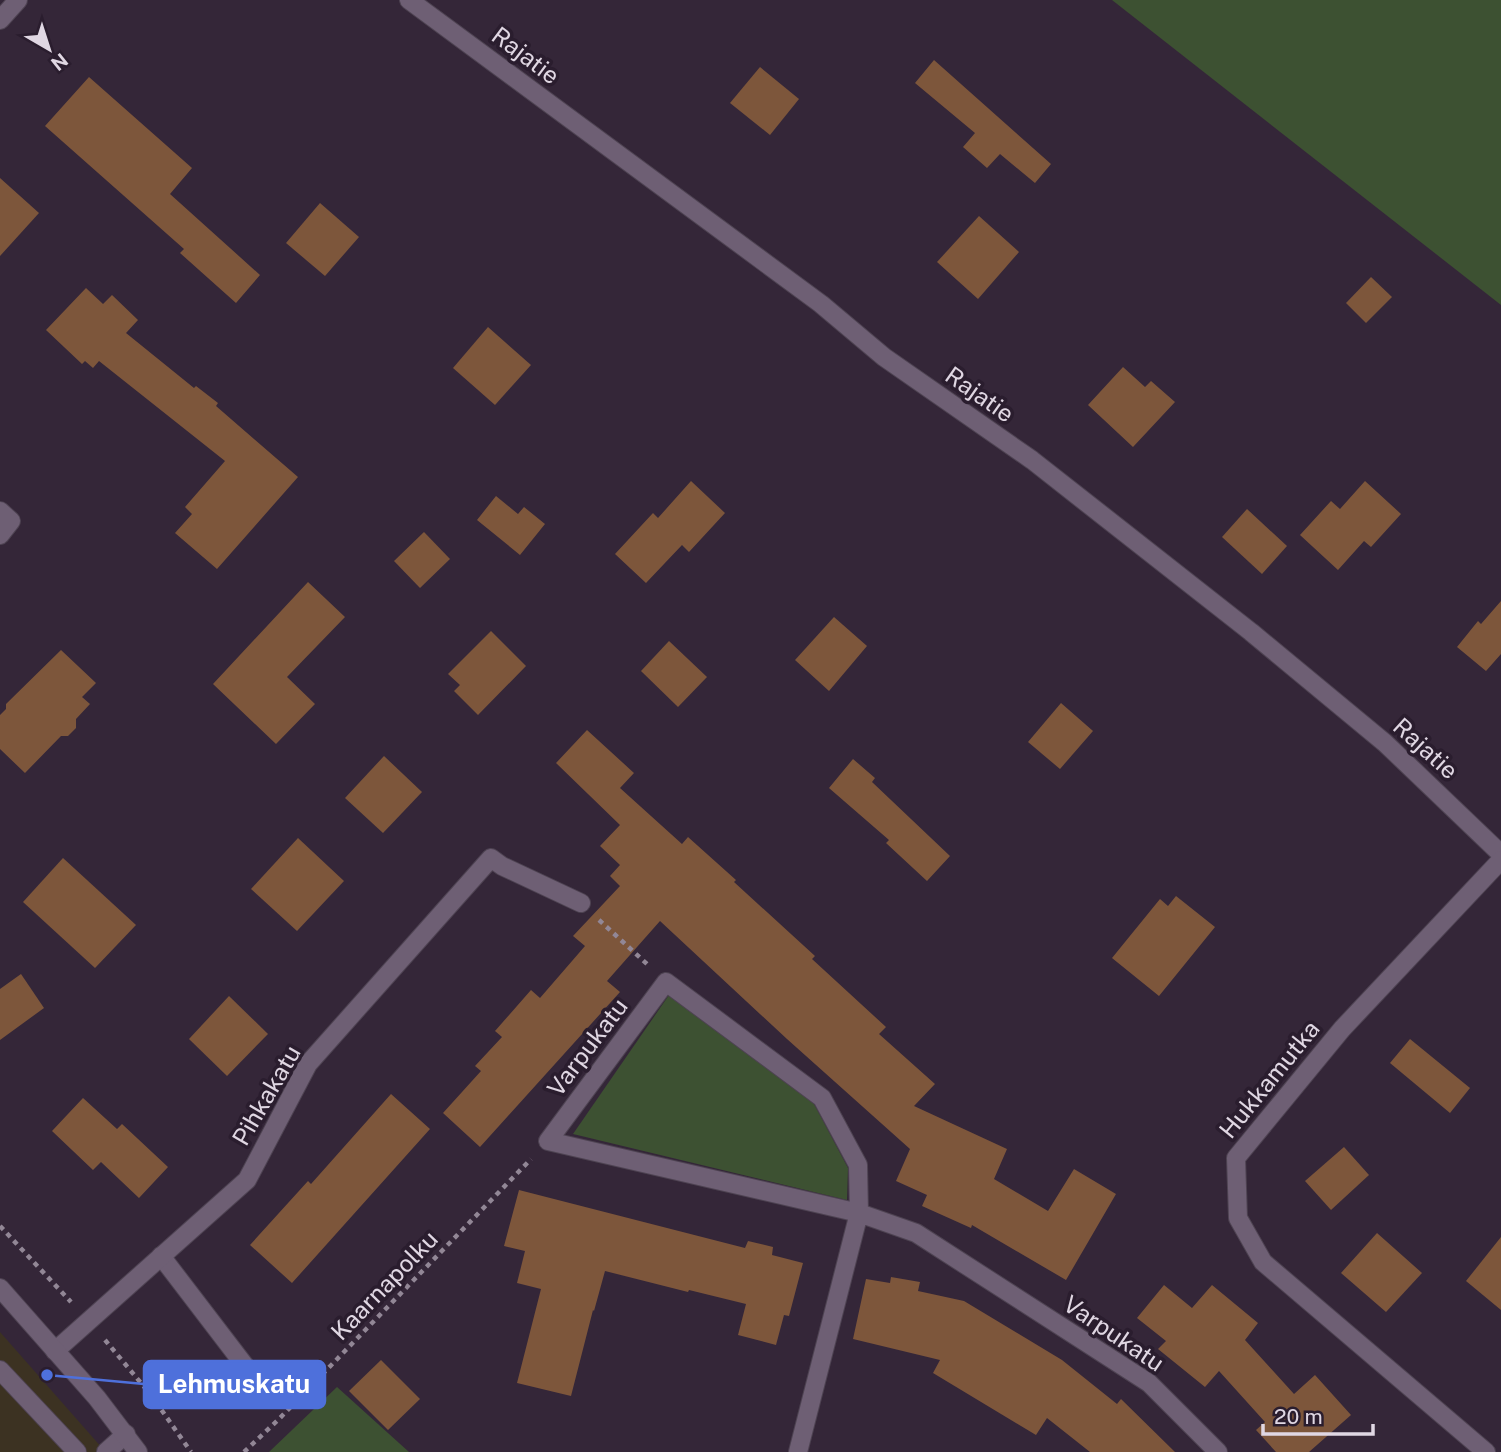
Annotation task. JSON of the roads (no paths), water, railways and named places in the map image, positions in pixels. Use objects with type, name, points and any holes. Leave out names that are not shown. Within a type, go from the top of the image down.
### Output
[{"type":"street","points":[[0,20],[18,0]]},
{"type":"street","name":"Rajatie","points":[[409,0],[821,304],[884,357],[1032,460],[1146,548],[1385,743],[1501,854]]},
{"type":"street","name":"Pihkakatu","points":[[55,1351],[247,1180],[308,1065],[491,858],[502,866],[581,903]]},
{"type":"street","name":"Hukkamutka","points":[[1486,1452],[1263,1262],[1238,1217],[1236,1158],[1342,1029],[1501,860]]},
{"type":"street","name":"Varpukatu","points":[[859,1213],[858,1165],[822,1098],[666,982],[548,1141],[859,1213],[916,1233],[1149,1383],[1218,1452]]},
{"type":"street","points":[[798,1452],[859,1213]]},
{"type":"street","points":[[161,1256],[256,1378]]},
{"type":"street","points":[[0,1288],[126,1434],[138,1452]]},
{"type":"street","points":[[0,1370],[77,1452]]},
{"type":"street","points":[[106,1452],[126,1434]]},
{"type":"place","name":"Lehmuskatu","points":[[47,1375]]}]
